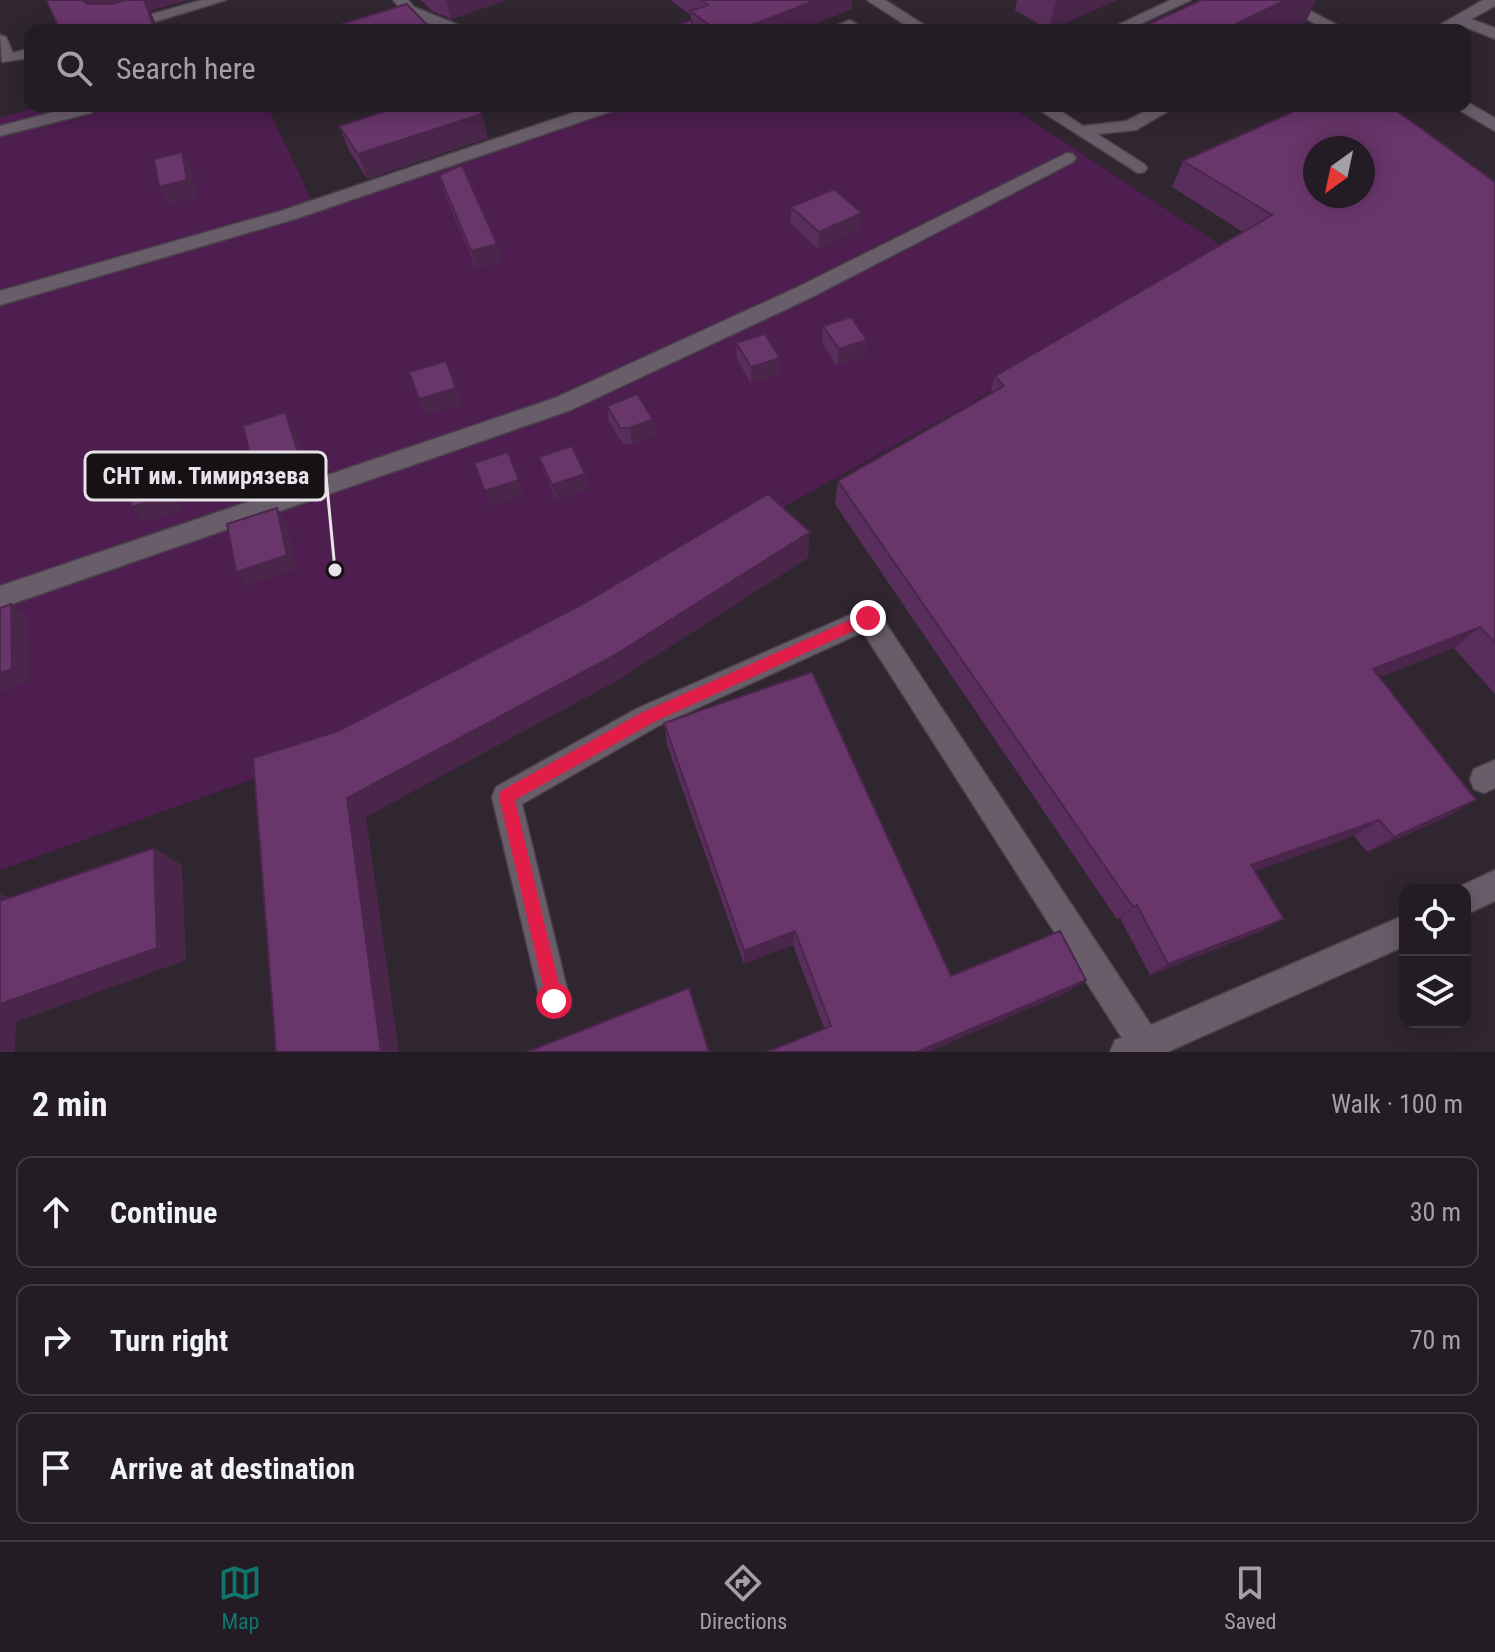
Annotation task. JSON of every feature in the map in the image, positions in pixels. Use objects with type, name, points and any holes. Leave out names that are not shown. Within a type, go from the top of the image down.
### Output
[{"type":"street","points":[[133,24],[219,0]]},
{"type":"street","points":[[400,0],[409,10],[447,24]]},
{"type":"street","points":[[1129,24],[1184,0]]},
{"type":"street","points":[[1277,0],[1321,24]]},
{"type":"street","points":[[1450,24],[1494,0]]},
{"type":"street","points":[[887,2],[916,24]]},
{"type":"street","points":[[1459,19],[1495,34]]},
{"type":"street","points":[[0,40],[4,61],[24,55]]},
{"type":"street","points":[[1471,110],[1495,126]]},
{"type":"street","points":[[0,131],[73,112]]},
{"type":"street","points":[[0,298],[288,215],[591,112]]},
{"type":"street","points":[[1050,112],[1138,168]]},
{"type":"street","points":[[1080,131],[1130,126],[1157,112]]},
{"type":"street","points":[[0,597],[563,404],[803,293],[1067,158]]},
{"type":"street","points":[[554,1001],[506,797],[648,717],[868,618],[1141,1049],[1399,933]]},
{"type":"street","points":[[1471,897],[1495,885]]},
{"type":"shaded area","points":[[24,111],[270,112],[314,205],[582,112],[1019,112],[1223,247],[971,403],[367,738],[0,870],[0,117]]},
{"type":"building","points":[[46,0],[113,4],[144,0],[153,24],[57,24]]},
{"type":"building","points":[[701,0],[816,0],[754,24],[708,24],[690,11],[708,5]]},
{"type":"building","points":[[1202,0],[1286,0],[1236,24],[1148,24]]},
{"type":"building","points":[[407,4],[426,24],[342,24]]},
{"type":"building","points":[[383,112],[482,114],[358,154],[339,126]]},
{"type":"building","points":[[1293,112],[1398,112],[1495,182],[1495,643],[1480,627],[1373,669],[1476,800],[1394,837],[1379,820],[1251,865],[1284,919],[1168,964],[1137,905],[1133,907],[838,481],[1004,386],[995,376],[1272,215],[1183,161]]},
{"type":"building","points":[[182,152],[187,180],[159,187],[154,159]]},
{"type":"building","points":[[462,165],[497,244],[471,251],[439,175]]},
{"type":"building","points":[[834,189],[862,213],[819,232],[791,207]]},
{"type":"building","points":[[851,317],[867,340],[839,349],[823,326]]},
{"type":"building","points":[[765,334],[780,358],[751,367],[736,343]]},
{"type":"building","points":[[446,361],[456,388],[419,399],[409,372]]},
{"type":"building","points":[[637,394],[653,419],[630,428],[620,428],[607,406]]},
{"type":"building","points":[[285,412],[299,455],[254,470],[243,426]]},
{"type":"building","points":[[572,446],[585,474],[552,485],[539,457]]},
{"type":"building","points":[[508,452],[519,480],[485,491],[474,463]]},
{"type":"building","points":[[165,467],[168,496],[131,507],[128,478]]},
{"type":"building","points":[[768,494],[810,532],[615,655],[347,798],[381,1052],[276,1052],[253,758],[338,731],[581,605]]},
{"type":"building","points":[[277,508],[287,555],[236,572],[227,524]]},
{"type":"building","points":[[11,604],[12,669],[0,673],[0,608]]},
{"type":"building","points":[[812,672],[951,976],[1060,931],[1086,980],[917,1052],[767,1052],[831,1026],[795,931],[744,951],[664,723]]},
{"type":"building","points":[[154,848],[157,948],[0,1004],[0,901]]},
{"type":"building","points":[[689,988],[709,1052],[527,1052]]},
{"type":"place","name":"СНТ им. Тимирязева","points":[[335,570]]},
{"type":"route","points":[[554,1001],[506,797],[648,717],[868,618]]}]
